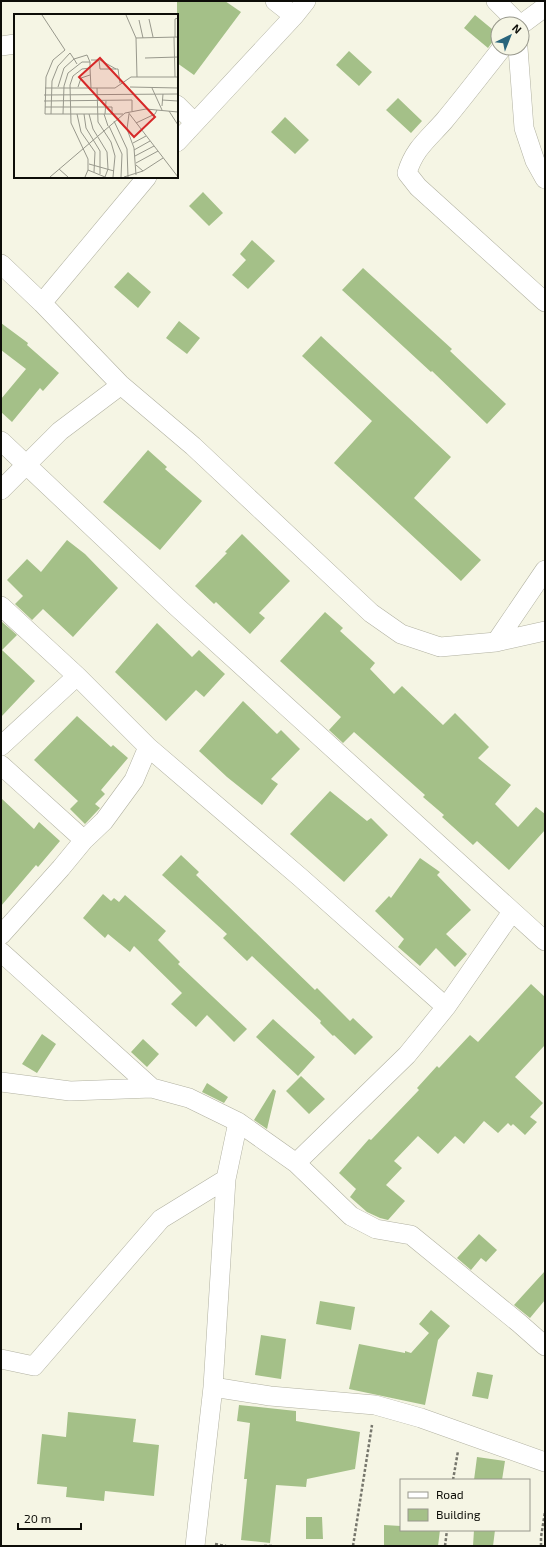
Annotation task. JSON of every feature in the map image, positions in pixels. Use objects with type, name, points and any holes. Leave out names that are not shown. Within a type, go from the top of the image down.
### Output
[{"type":"street","points":[[275,1],[294,16]]},
{"type":"street","points":[[178,141],[294,16],[306,1]]},
{"type":"street","points":[[496,1],[512,16]]},
{"type":"street","points":[[530,18],[545,7]]},
{"type":"street","points":[[1,46],[14,44]]},
{"type":"street","points":[[496,56],[426,140],[412,159],[407,173],[418,187],[545,302]]},
{"type":"street","points":[[519,56],[524,128],[536,161],[545,179]]},
{"type":"street","points":[[178,106],[194,122]]},
{"type":"street","points":[[42,303],[146,178]]},
{"type":"street","points":[[1,264],[42,303],[121,385],[193,446],[371,613],[401,634],[440,647],[496,642],[545,631]]},
{"type":"street","points":[[1,490],[60,431],[121,385]]},
{"type":"street","points":[[1,441],[176,606],[545,941]]},
{"type":"street","points":[[496,642],[545,570]]},
{"type":"street","points":[[1,606],[77,676],[148,747],[301,878],[446,1007]]},
{"type":"street","points":[[1,746],[77,676]]},
{"type":"street","points":[[1,935],[84,840],[104,821],[134,780],[148,747]]},
{"type":"street","points":[[1,765],[84,840]]},
{"type":"street","points":[[296,1163],[407,1055],[446,1007],[512,912]]},
{"type":"street","points":[[1,952],[152,1088]]},
{"type":"street","points":[[1,1082],[70,1091],[152,1088],[189,1098],[238,1122],[296,1163],[351,1216],[376,1229],[411,1235],[545,1346]]},
{"type":"street","points":[[194,1546],[213,1387],[226,1180],[238,1122]]},
{"type":"street","points":[[3,1364],[34,1366],[161,1219],[226,1180]]},
{"type":"street","points":[[213,1387],[270,1396],[375,1405],[421,1418],[545,1462]]},
{"type":"path","points":[[353,1546],[375,1405]]},
{"type":"path","points":[[453,1479],[461,1432]]},
{"type":"path","points":[[541,1546],[545,1512]]},
{"type":"path","points":[[445,1546],[446,1531]]},
{"type":"path","points":[[264,1546],[273,1546]]},
{"type":"building","points":[[177,1],[225,1],[241,12],[194,75],[178,64]]},
{"type":"building","points":[[475,15],[490,27],[490,45],[488,48],[464,28]]},
{"type":"building","points":[[349,51],[372,72],[359,86],[336,65]]},
{"type":"building","points":[[398,98],[422,121],[411,133],[386,110]]},
{"type":"building","points":[[285,117],[309,140],[295,154],[271,132]]},
{"type":"building","points":[[203,192],[223,213],[209,226],[189,206]]},
{"type":"building","points":[[252,240],[275,261],[248,289],[232,275],[246,260],[240,254]]},
{"type":"building","points":[[363,268],[452,349],[450,351],[506,404],[487,424],[432,371],[431,372],[342,290]]},
{"type":"building","points":[[128,272],[151,292],[138,308],[114,287]]},
{"type":"building","points":[[179,321],[200,338],[187,354],[166,338]]},
{"type":"building","points":[[1,323],[28,343],[27,345],[59,373],[43,391],[40,388],[12,422],[1,412],[1,399],[26,369],[1,350]]},
{"type":"building","points":[[321,336],[451,457],[414,498],[481,560],[461,581],[334,463],[372,421],[302,356]]},
{"type":"building","points":[[148,450],[167,467],[165,469],[202,501],[160,550],[103,502]]},
{"type":"building","points":[[242,534],[290,581],[259,613],[265,618],[250,634],[216,602],[214,604],[195,586],[227,553],[225,552]]},
{"type":"building","points":[[67,540],[85,554],[118,588],[73,637],[43,609],[32,620],[15,604],[23,596],[7,580],[27,559],[41,572]]},
{"type":"building","points":[[325,612],[343,628],[340,631],[375,663],[370,669],[394,694],[402,686],[443,725],[455,713],[489,747],[478,758],[511,785],[495,804],[518,827],[536,807],[545,814],[545,830],[509,870],[477,841],[473,845],[442,817],[444,815],[423,797],[425,795],[354,732],[343,743],[329,730],[341,717],[280,661]]},
{"type":"building","points":[[1,621],[17,635],[2,650],[35,681],[1,717]]},
{"type":"building","points":[[157,623],[192,657],[199,650],[225,674],[204,697],[196,690],[166,721],[115,672]]},
{"type":"building","points":[[243,701],[277,734],[281,730],[300,749],[271,779],[278,784],[262,805],[227,777],[199,751]]},
{"type":"building","points":[[77,716],[111,747],[113,745],[128,758],[101,790],[105,794],[95,804],[100,808],[85,824],[70,809],[78,801],[34,760]]},
{"type":"building","points":[[330,791],[367,821],[371,818],[388,835],[344,882],[290,834]]},
{"type":"building","points":[[1,798],[34,829],[39,822],[60,841],[38,867],[36,865],[1,906]]},
{"type":"building","points":[[181,855],[199,872],[196,875],[315,990],[317,988],[350,1021],[353,1018],[373,1037],[355,1055],[334,1035],[333,1036],[320,1023],[321,1021],[252,956],[247,961],[223,938],[227,934],[162,875]]},
{"type":"building","points":[[420,858],[440,872],[437,875],[471,910],[446,934],[467,954],[455,967],[436,948],[420,966],[398,947],[404,939],[375,911],[389,896],[391,898]]},
{"type":"building","points":[[103,894],[111,901],[114,898],[119,902],[125,895],[166,931],[158,940],[180,962],[178,964],[247,1029],[234,1042],[207,1015],[196,1027],[171,1004],[182,993],[134,946],[130,952],[108,934],[105,938],[83,918]]},
{"type":"building","points":[[531,984],[545,997],[545,1045],[515,1077],[543,1103],[530,1117],[537,1122],[525,1135],[513,1124],[511,1126],[508,1123],[498,1133],[484,1121],[464,1144],[455,1136],[438,1154],[418,1136],[394,1161],[402,1168],[386,1185],[405,1201],[388,1220],[367,1212],[350,1197],[356,1189],[339,1173],[369,1139],[371,1140],[419,1090],[417,1088],[437,1066],[439,1068],[470,1035],[478,1042]]},
{"type":"building","points":[[273,1019],[315,1057],[298,1076],[256,1037]]},
{"type":"building","points":[[42,1034],[56,1044],[37,1073],[22,1064]]},
{"type":"building","points":[[143,1039],[159,1054],[147,1067],[131,1052]]},
{"type":"building","points":[[301,1076],[325,1099],[309,1114],[286,1091]]},
{"type":"building","points":[[207,1083],[228,1097],[224,1103],[202,1092]]},
{"type":"building","points":[[273,1089],[276,1091],[267,1129],[254,1120]]},
{"type":"building","points":[[479,1234],[497,1250],[486,1262],[481,1258],[471,1270],[457,1258]]},
{"type":"building","points":[[545,1271],[545,1300],[530,1318],[514,1305]]},
{"type":"building","points":[[320,1301],[355,1307],[351,1330],[316,1324]]},
{"type":"building","points":[[431,1310],[450,1326],[438,1340],[425,1405],[349,1389],[359,1344],[411,1353],[429,1333],[419,1324]]},
{"type":"building","points":[[261,1335],[286,1339],[281,1379],[255,1375]]},
{"type":"building","points":[[477,1372],[493,1375],[488,1399],[472,1396]]},
{"type":"building","points":[[239,1405],[296,1411],[296,1421],[360,1432],[355,1469],[307,1479],[306,1487],[276,1485],[270,1543],[241,1540],[247,1479],[244,1479],[250,1423],[237,1421]]},
{"type":"building","points":[[68,1412],[136,1419],[133,1442],[159,1445],[154,1496],[105,1491],[104,1501],[66,1497],[67,1487],[37,1484],[42,1434],[66,1437]]},
{"type":"building","points":[[477,1457],[505,1461],[502,1479],[474,1479]]},
{"type":"building","points":[[306,1517],[322,1517],[323,1539],[306,1539]]},
{"type":"building","points":[[384,1525],[400,1526],[400,1531],[440,1531],[438,1546],[384,1546]]},
{"type":"building","points":[[474,1531],[495,1531],[493,1546],[473,1546]]}]
